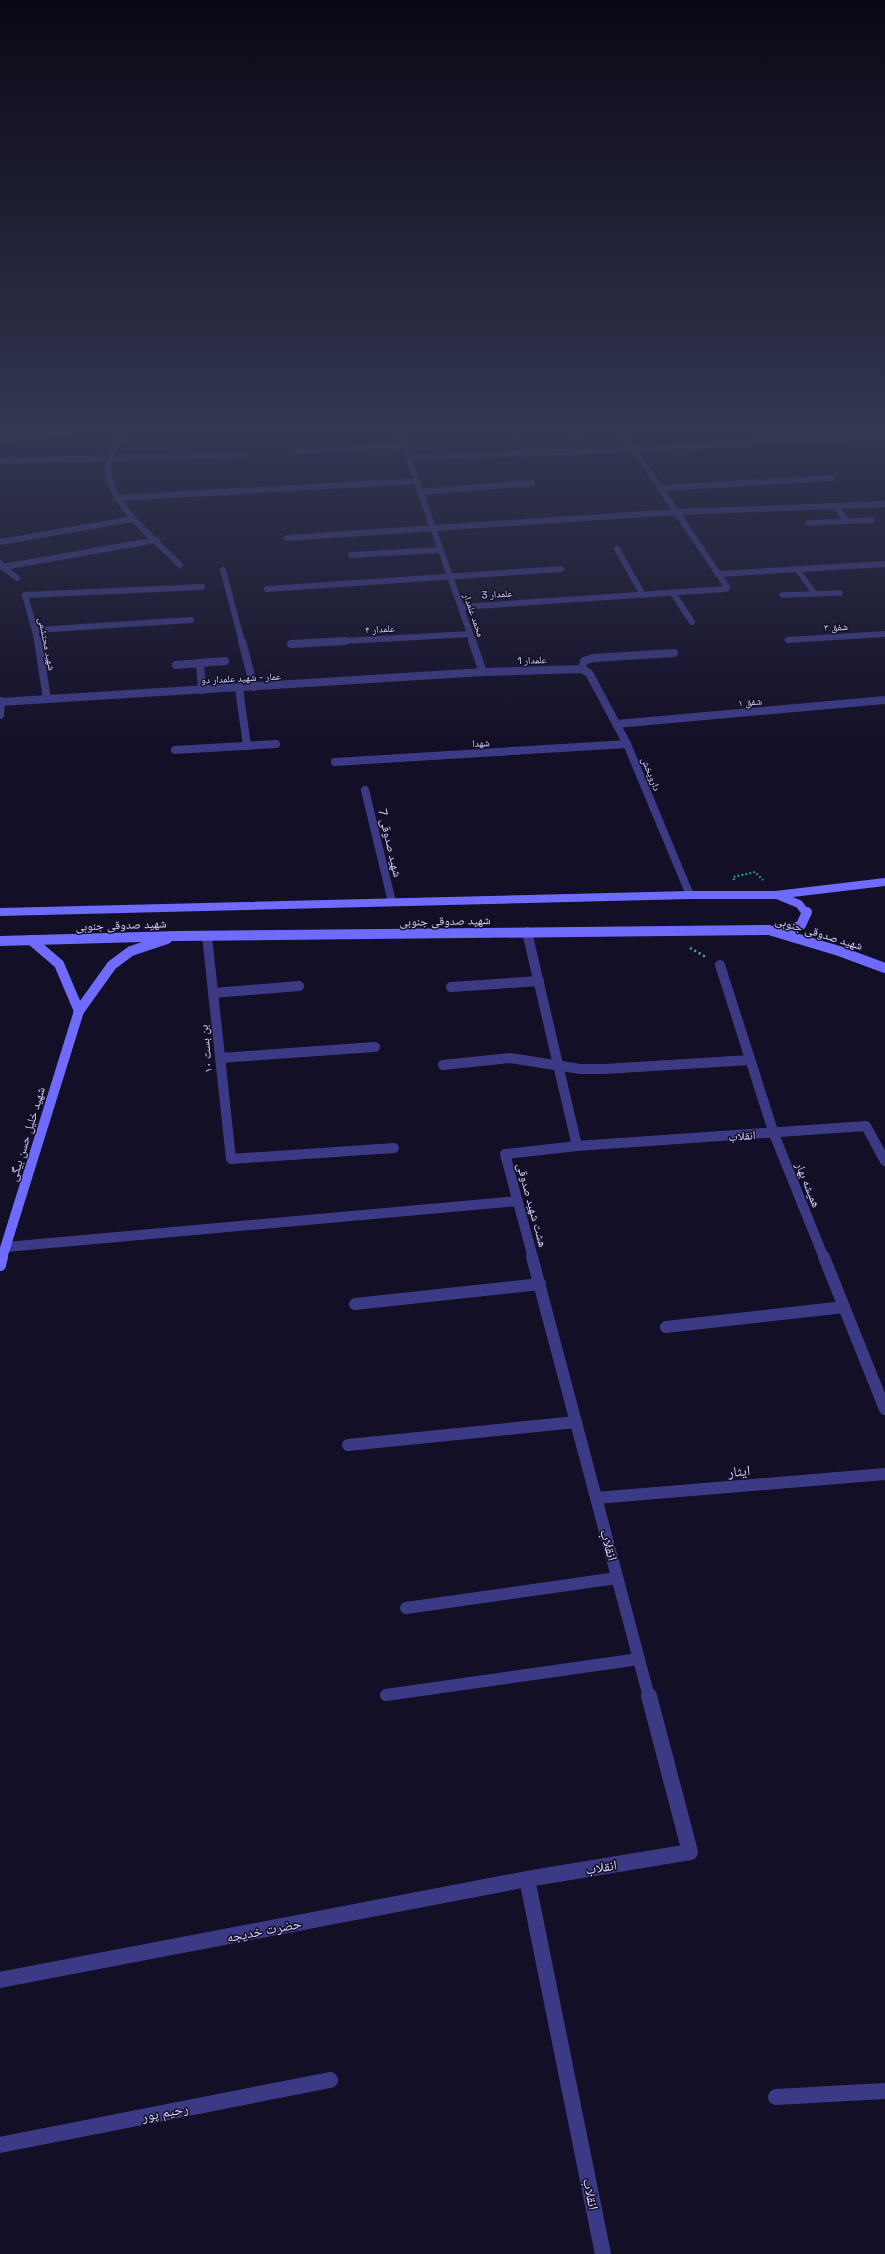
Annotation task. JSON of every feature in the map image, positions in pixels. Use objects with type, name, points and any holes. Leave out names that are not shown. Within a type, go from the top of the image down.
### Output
[{"type":"main road","name":"شهید صدوقی جنوبی","points":[[0,912],[690,895],[776,895],[885,882]]},
{"type":"main road","points":[[769,930],[792,928],[802,925],[806,912],[800,904],[776,895]]},
{"type":"main road","name":"شهید صدوقی جنوبی","points":[[0,941],[177,936],[769,930],[839,950],[885,968]]},
{"type":"main road","name":"شهید خلیل حسن بیگی","points":[[0,1265],[79,1011],[112,965],[131,951],[177,936]]},
{"type":"main road","points":[[32,940],[59,964],[70,986],[79,1011]]},
{"type":"street","points":[[0,542],[51,533]]},
{"type":"street","points":[[149,533],[180,565]]},
{"type":"street","points":[[287,538],[366,533]]},
{"type":"street","name":"محمد علمدار","points":[[435,533],[483,672]]},
{"type":"street","points":[[690,533],[718,574],[885,564]]},
{"type":"street","points":[[1,565],[157,540]]},
{"type":"street","points":[[617,549],[643,595]]},
{"type":"street","points":[[351,555],[441,550]]},
{"type":"street","points":[[1,565],[17,578]]},
{"type":"street","points":[[267,589],[561,569]]},
{"type":"street","points":[[223,570],[254,687]]},
{"type":"street","name":"علمدار 3","points":[[461,607],[726,589],[727,587],[718,574]]},
{"type":"street","name":"شهید محتشمی","points":[[47,699],[36,630],[24,595],[202,588]]},
{"type":"street","points":[[673,593],[692,622]]},
{"type":"street","points":[[36,630],[191,620]]},
{"type":"street","name":"علمدار ۴","points":[[291,644],[470,634]]},
{"type":"street","name":"شفق ۳","points":[[788,640],[885,634]]},
{"type":"street","points":[[582,669],[584,661],[593,658],[674,653]]},
{"type":"street","points":[[176,665],[225,661]]},
{"type":"street","points":[[200,663],[202,690]]},
{"type":"street","name":"علمدار 1","points":[[483,672],[582,669]]},
{"type":"street","name":"داروپخش","points":[[582,669],[589,673],[628,744],[690,895]]},
{"type":"street","name":"عمار - شهید علمدار دو","points":[[0,702],[483,672]]},
{"type":"street","points":[[239,688],[247,746]]},
{"type":"street","name":"شفق ۱","points":[[616,724],[885,700]]},
{"type":"street","points":[[0,702],[0,715]]},
{"type":"street","points":[[175,750],[276,744]]},
{"type":"street","name":"شهدا","points":[[335,762],[628,744]]},
{"type":"street","name":"شهید صدوقی 7","points":[[365,790],[392,902]]},
{"type":"street","points":[[527,932],[577,1146]]},
{"type":"street","name":"بن بست ۱۰","points":[[207,936],[230,1159],[394,1148]]},
{"type":"street","name":"همیشه بهار","points":[[720,966],[774,1134],[885,1409]]},
{"type":"street","points":[[451,987],[539,981]]},
{"type":"street","points":[[213,993],[300,986]]},
{"type":"street","points":[[220,1058],[375,1048]]},
{"type":"street","points":[[443,1065],[510,1058],[580,1069],[605,1069],[750,1060]]},
{"type":"street","name":"انقلاب","points":[[577,1146],[774,1134],[866,1126],[885,1161]]},
{"type":"street","name":"هشت شهید صدوقی","points":[[577,1146],[505,1154],[596,1498]]},
{"type":"street","points":[[6,1247],[518,1201]]},
{"type":"street","points":[[355,1304],[540,1284]]},
{"type":"street","points":[[666,1326],[844,1307]]},
{"type":"street","points":[[348,1445],[576,1422]]},
{"type":"street","name":"ایثار","points":[[596,1498],[885,1474]]},
{"type":"street","name":"انقلاب","points":[[596,1498],[690,1852],[527,1879],[603,2254]]},
{"type":"street","points":[[406,1608],[617,1578]]},
{"type":"street","points":[[386,1695],[639,1659]]},
{"type":"street","name":"حضرت خدیجه","points":[[0,1980],[527,1879]]},
{"type":"street","name":"رحیم پور","points":[[0,2145],[330,2080]]},
{"type":"street","points":[[776,2097],[885,2091]]},
{"type":"lane","points":[[797,569],[815,594]]},
{"type":"lane","points":[[782,595],[840,593]]},
{"type":"path","points":[[733,877],[756,872]]},
{"type":"path","points":[[675,931],[677,940],[720,966]]}]
